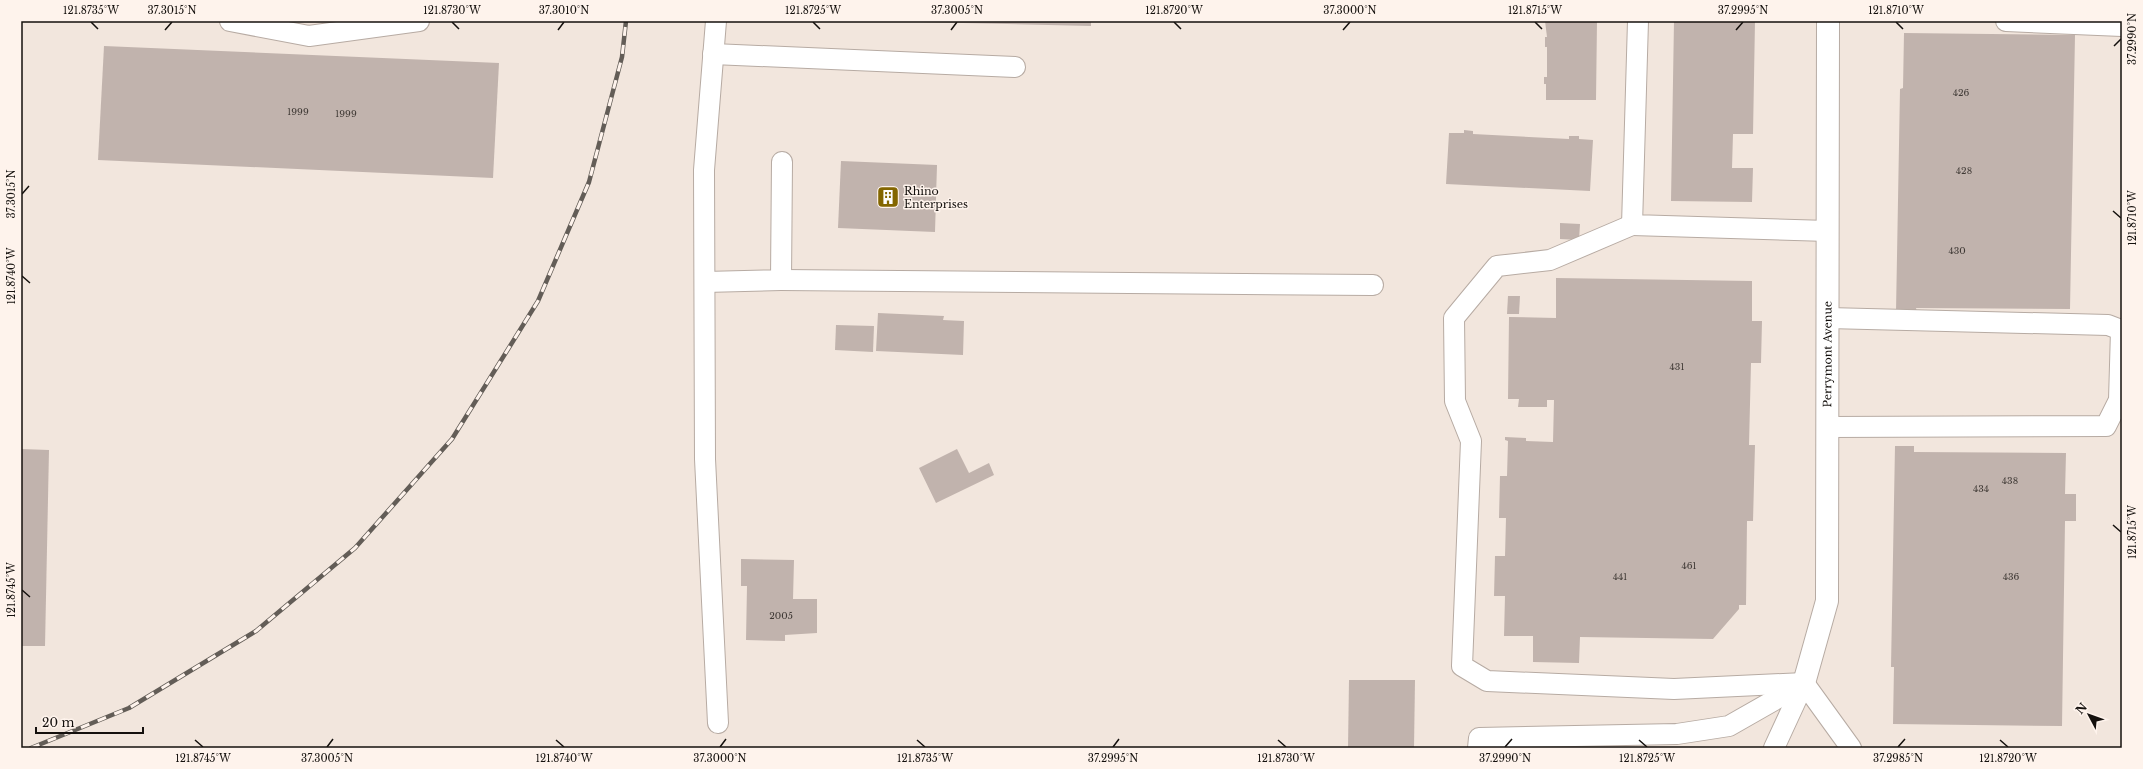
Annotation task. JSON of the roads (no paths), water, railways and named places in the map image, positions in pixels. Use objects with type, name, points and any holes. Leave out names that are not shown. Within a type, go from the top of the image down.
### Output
[{"type":"street","name":"Perrymont Avenue","points":[[1804,683],[1827,601],[1828,21]]},
{"type":"lane","points":[[230,21],[309,36],[419,21]]},
{"type":"lane","points":[[716,21],[704,170],[705,459],[718,723]]},
{"type":"lane","points":[[1632,225],[1638,21]]},
{"type":"lane","points":[[2006,21],[2122,26]]},
{"type":"lane","points":[[713,54],[1015,68]]},
{"type":"lane","points":[[781,280],[782,162]]},
{"type":"lane","points":[[1804,683],[1674,689],[1488,681],[1462,666],[1471,441],[1455,401],[1454,318],[1497,266],[1550,260],[1632,225],[1828,231]]},
{"type":"lane","points":[[705,282],[781,280],[1373,285]]},
{"type":"lane","points":[[1828,318],[2108,325],[2121,330],[2119,400],[2106,426],[1828,427]]},
{"type":"lane","points":[[1478,748],[1479,738],[1677,734],[1729,726],[1804,683]]},
{"type":"lane","points":[[1774,748],[1804,683]]},
{"type":"lane","points":[[1804,683],[1851,748]]},
{"type":"railway","points":[[31,748],[129,708],[256,631],[355,548],[452,439],[538,301],[589,182],[622,57],[626,21]]},
{"type":"place","name":"Rhino Enterprises","points":[[888,197]]}]
